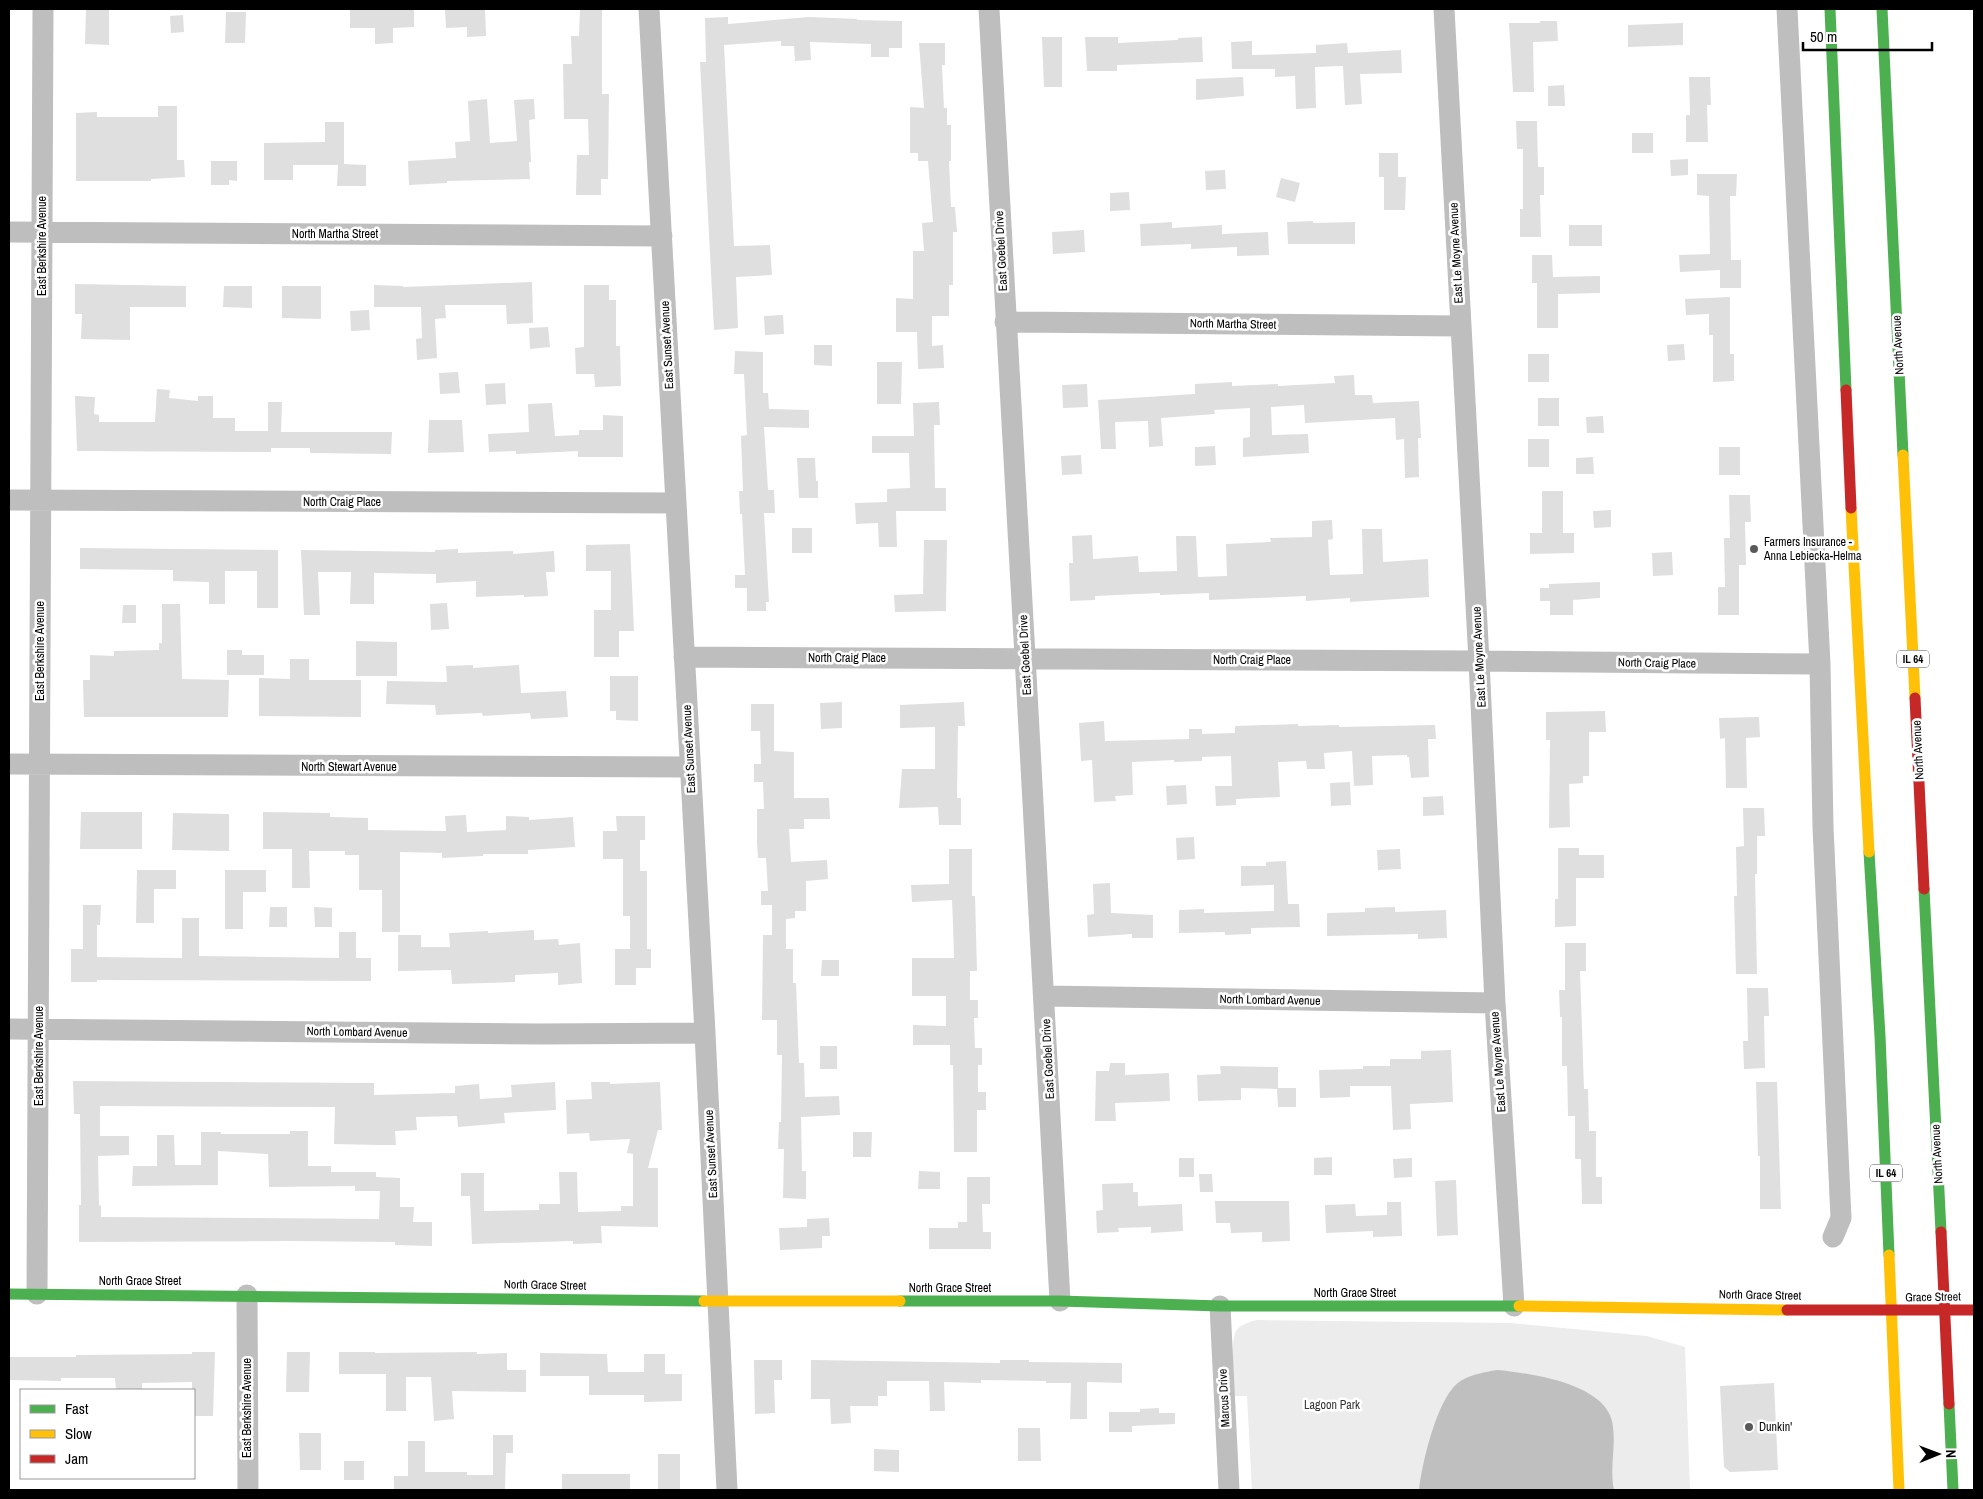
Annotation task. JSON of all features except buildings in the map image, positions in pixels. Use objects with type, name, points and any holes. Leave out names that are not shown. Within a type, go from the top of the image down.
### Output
[{"type":"main road","name":"IL 64","points":[[1830,9],[1858,650],[1880,1036],[1899,1490]]},
{"type":"main road","name":"North Avenue","points":[[1882,9],[1953,1490]]},
{"type":"main road","name":"North Grace Street","points":[[9,1294],[247,1295],[719,1302],[1060,1301],[1220,1306],[1514,1306],[1892,1311]]},
{"type":"main road","name":"Grace Street","points":[[1892,1311],[1974,1310]]},
{"type":"street","name":"East Berkshire Avenue","points":[[37,1294],[43,9]]},
{"type":"street","name":"East Sunset Avenue","points":[[649,9],[705,1032],[727,1490]]},
{"type":"street","name":"East Goebel Drive","points":[[989,9],[1005,322],[1045,996],[1060,1301]]},
{"type":"street","name":"East Le Moyne Avenue","points":[[1444,9],[1479,661],[1495,1003],[1514,1306]]},
{"type":"street","points":[[1787,9],[1820,664],[1823,837],[1842,1218],[1833,1236]]},
{"type":"street","name":"North Martha Street","points":[[9,232],[662,236]]},
{"type":"street","name":"North Martha Street","points":[[1005,322],[1460,326]]},
{"type":"street","name":"North Craig Place","points":[[9,500],[675,503]]},
{"type":"street","name":"North Craig Place","points":[[684,657],[1820,664]]},
{"type":"street","name":"North Stewart Avenue","points":[[9,764],[690,768]]},
{"type":"street","name":"North Lombard Avenue","points":[[1045,996],[1495,1003]]},
{"type":"street","name":"North Lombard Avenue","points":[[9,1029],[541,1034],[705,1032]]},
{"type":"street","name":"East Berkshire Avenue","points":[[247,1295],[248,1490]]},
{"type":"street","name":"Marcus Drive","points":[[1220,1306],[1229,1490]]},
{"type":"green space","name":"Lagoon Park","points":[[1257,1320],[1511,1323],[1647,1336],[1685,1347],[1690,1490],[1252,1490],[1247,1396],[1233,1396],[1232,1353],[1236,1331],[1243,1325]]},
{"type":"shaded area","points":[[1497,1370],[1545,1377],[1563,1382],[1595,1397],[1606,1408],[1612,1421],[1613,1430],[1612,1473],[1614,1490],[1419,1490],[1430,1437],[1446,1398],[1456,1384],[1461,1381],[1473,1375]]},
{"type":"traffic: fast","points":[[1830,9],[1846,390]]},
{"type":"traffic: fast","points":[[1882,9],[1903,455]]},
{"type":"traffic: fast","points":[[1869,852],[1880,1036],[1889,1255]]},
{"type":"traffic: fast","points":[[1924,889],[1941,1232]]},
{"type":"traffic: fast","points":[[9,1294],[704,1301]]},
{"type":"traffic: fast","points":[[900,1301],[1060,1301],[1220,1306],[1519,1306]]},
{"type":"traffic: fast","points":[[1949,1404],[1953,1490]]},
{"type":"traffic: slow","points":[[1903,455],[1915,698]]},
{"type":"traffic: slow","points":[[1851,508],[1869,852]]},
{"type":"traffic: slow","points":[[1889,1255],[1899,1490]]},
{"type":"traffic: slow","points":[[704,1301],[900,1301]]},
{"type":"traffic: slow","points":[[1519,1306],[1787,1310]]},
{"type":"traffic: jam","points":[[1846,390],[1851,508]]},
{"type":"traffic: jam","points":[[1915,698],[1924,889]]},
{"type":"traffic: jam","points":[[1941,1232],[1949,1404]]},
{"type":"traffic: jam","points":[[1787,1310],[1974,1310]]},
{"type":"place","name":"Farmers Insurance - Anna Lebiecka-Helma","points":[[1754,549]]},
{"type":"place","name":"Dunkin'","points":[[1749,1427]]}]
